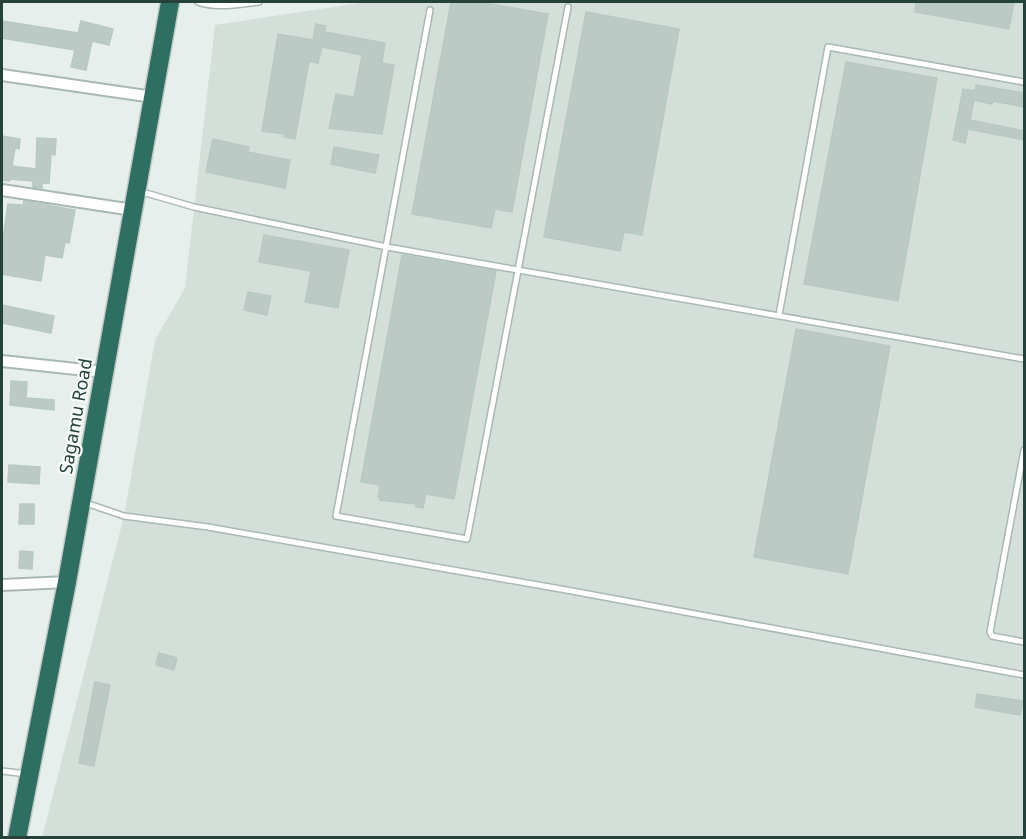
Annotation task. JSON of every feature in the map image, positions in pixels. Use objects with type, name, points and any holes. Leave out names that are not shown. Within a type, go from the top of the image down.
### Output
[{"type":"highway","name":"Sagamu Road","points":[[17,837],[67,582],[170,2]]},
{"type":"street","points":[[2,75],[153,97]]},
{"type":"street","points":[[2,190],[133,210]]},
{"type":"street","points":[[2,361],[104,372]]},
{"type":"street","points":[[2,585],[67,582]]},
{"type":"lane","points":[[198,2],[232,5],[259,2]]},
{"type":"lane","points":[[430,10],[336,516],[467,539],[568,7]]},
{"type":"lane","points":[[779,315],[828,47],[1024,82]]},
{"type":"lane","points":[[136,190],[194,207],[387,247],[1024,359]]},
{"type":"lane","points":[[1024,450],[990,632],[992,636],[1024,642]]},
{"type":"lane","points":[[81,501],[124,516],[208,527],[1024,675]]},
{"type":"lane","points":[[2,771],[29,774]]},
{"type":"shaded area","points":[[366,2],[1024,2],[1024,837],[42,838],[124,516],[155,340],[185,288],[215,25]]},
{"type":"building","points":[[451,2],[479,2],[548,14],[512,212],[495,209],[491,228],[412,214]]},
{"type":"building","points":[[916,2],[1014,2],[1009,29],[915,12]]},
{"type":"building","points":[[586,12],[679,29],[642,235],[624,232],[620,251],[544,237]]},
{"type":"building","points":[[2,21],[78,33],[81,21],[113,29],[109,45],[92,41],[86,70],[71,67],[75,50],[2,38]]},
{"type":"building","points":[[316,24],[326,26],[325,32],[385,43],[382,63],[394,65],[382,134],[329,128],[336,94],[354,97],[362,55],[322,47],[318,63],[309,61],[295,139],[284,137],[285,134],[262,131],[278,34],[313,40]]},
{"type":"building","points":[[846,62],[937,78],[898,301],[804,284]]},
{"type":"building","points":[[976,85],[1024,93],[1024,107],[974,100],[970,120],[1024,131],[1024,140],[968,129],[965,143],[953,140],[963,89],[975,91]]},
{"type":"building","points":[[2,136],[20,139],[19,149],[15,148],[12,166],[36,169],[37,138],[56,139],[55,155],[51,154],[49,183],[42,183],[42,188],[33,187],[33,181],[2,180]]},
{"type":"building","points":[[213,139],[249,147],[248,152],[290,160],[285,188],[206,172]]},
{"type":"building","points":[[334,147],[379,155],[375,173],[331,164]]},
{"type":"building","points":[[24,201],[75,210],[69,243],[65,242],[62,258],[45,255],[41,281],[2,274],[2,238],[8,204],[23,205]]},
{"type":"building","points":[[264,235],[349,250],[338,308],[305,302],[311,271],[259,262]]},
{"type":"building","points":[[402,255],[496,271],[454,499],[426,494],[423,508],[416,507],[416,504],[380,500],[378,497],[380,485],[361,482]]},
{"type":"building","points":[[248,292],[271,296],[267,315],[244,310]]},
{"type":"building","points":[[2,305],[54,316],[51,333],[2,323]]},
{"type":"building","points":[[796,329],[890,346],[848,574],[754,557]]},
{"type":"building","points":[[11,381],[27,382],[26,398],[54,400],[54,410],[10,405]]},
{"type":"building","points":[[9,465],[40,467],[39,484],[8,482]]},
{"type":"building","points":[[20,504],[34,504],[34,524],[19,524]]},
{"type":"building","points":[[20,551],[33,552],[32,569],[19,568]]},
{"type":"building","points":[[159,653],[177,658],[174,670],[156,665]]},
{"type":"building","points":[[95,682],[110,685],[94,766],[79,763]]},
{"type":"building","points":[[977,694],[1023,701],[1020,715],[975,707]]}]
